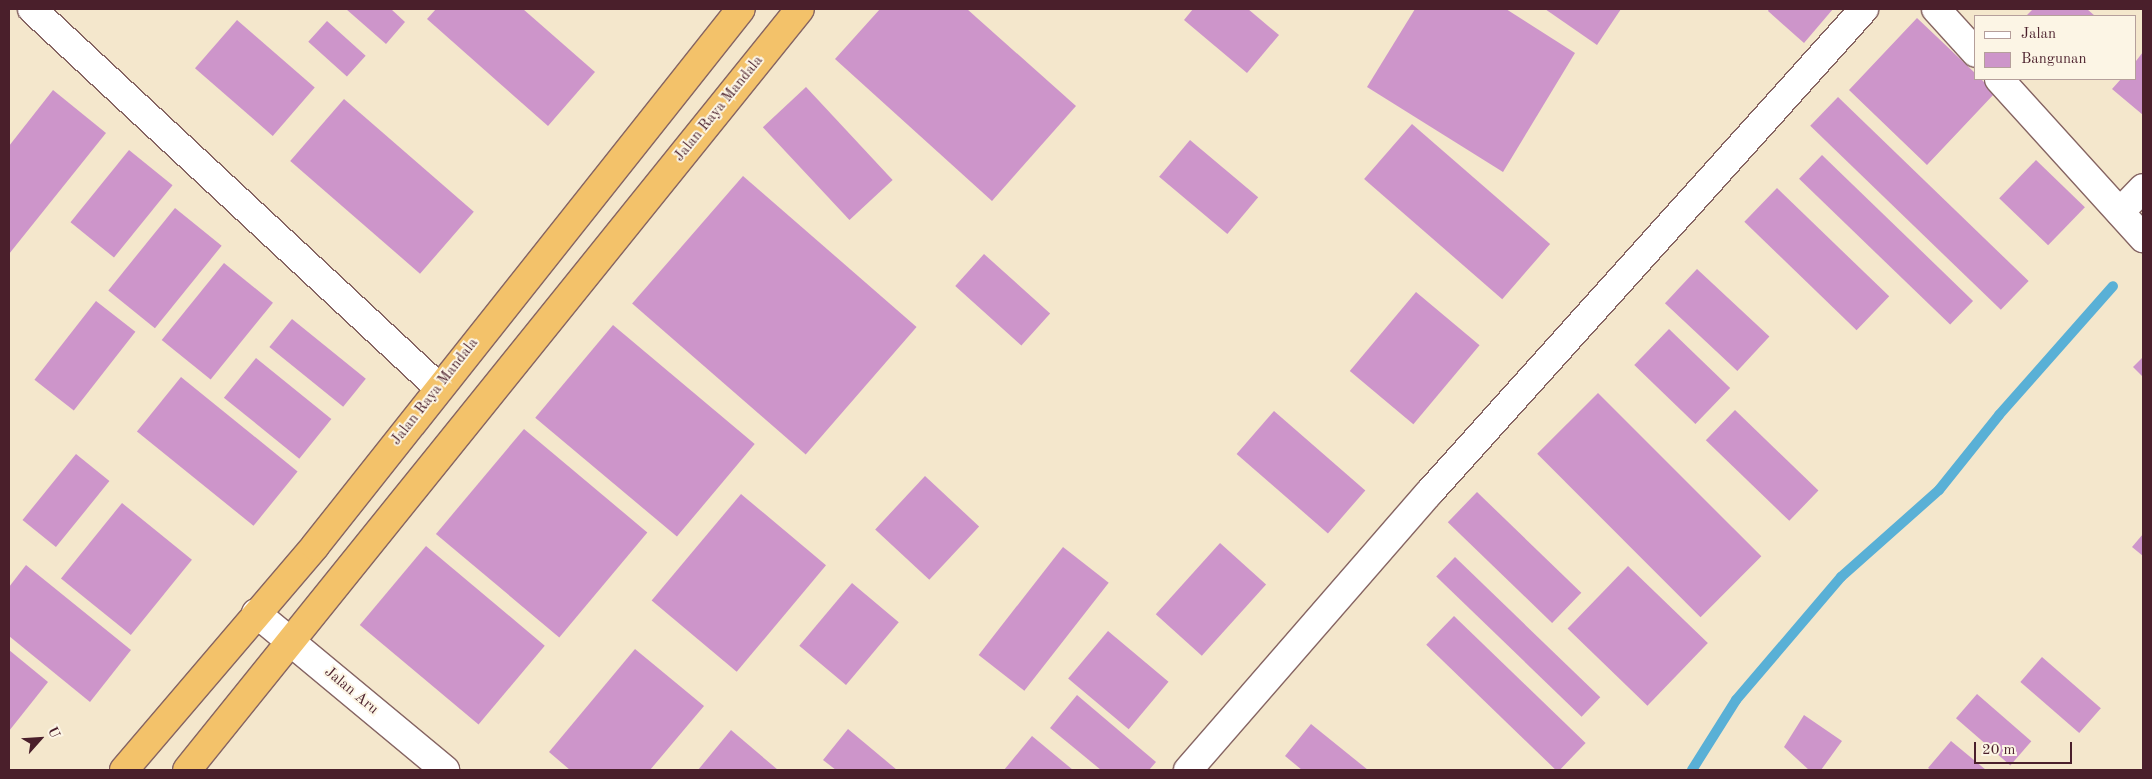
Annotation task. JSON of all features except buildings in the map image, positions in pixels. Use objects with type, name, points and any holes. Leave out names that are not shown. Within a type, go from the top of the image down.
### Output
[{"type":"highway","name":"Jalan Raya Mandala","points":[[124,770],[314,546],[438,387],[741,9]]},
{"type":"highway","name":"Jalan Raya Mandala","points":[[187,770],[800,9]]},
{"type":"street","points":[[32,9],[438,387]]},
{"type":"street","points":[[1188,770],[1429,492],[1864,9]]},
{"type":"street","points":[[1936,9],[1974,51]]},
{"type":"street","points":[[2000,80],[2143,238]]},
{"type":"street","points":[[2120,212],[2143,188]]},
{"type":"street","name":"Jalan Aru","points":[[256,614],[292,641],[445,770]]},
{"type":"waterway","points":[[1692,770],[1736,700],[1841,577],[1939,490],[1999,415],[2113,286]]}]
